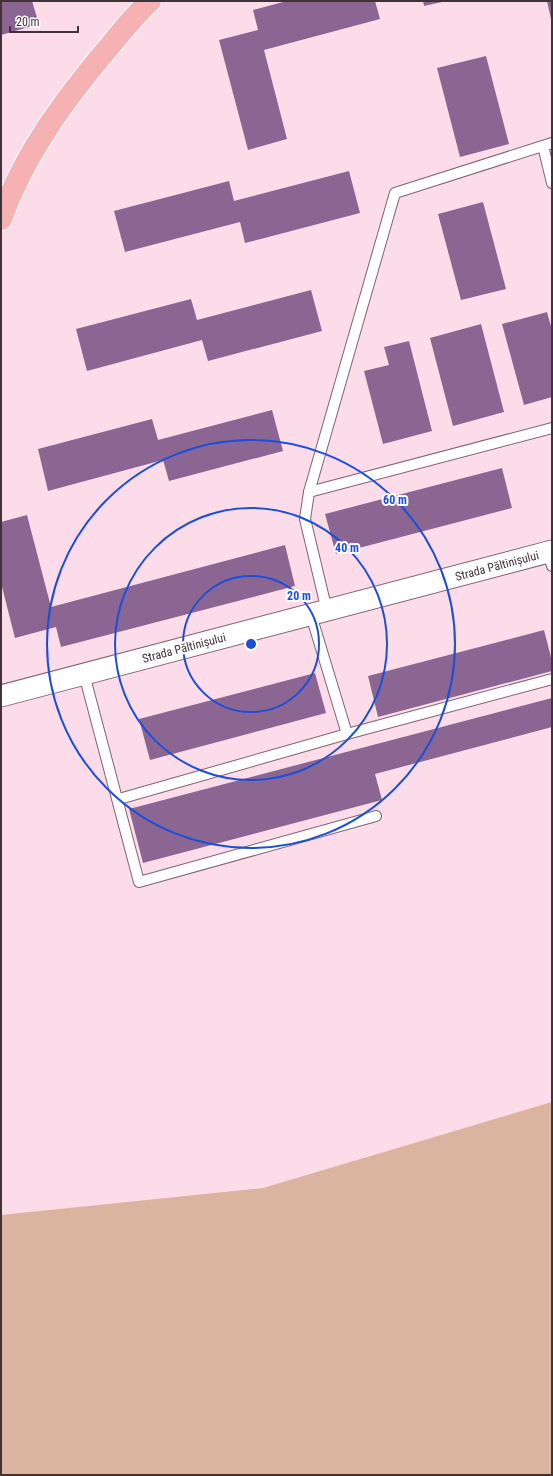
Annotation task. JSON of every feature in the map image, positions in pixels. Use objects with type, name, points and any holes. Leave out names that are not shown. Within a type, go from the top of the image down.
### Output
[{"type":"main road","points":[[1,219],[27,160],[68,96],[146,2]]},
{"type":"street","name":"Strada Păltinișului","points":[[1,696],[319,613],[551,557]]},
{"type":"lane","points":[[347,734],[319,613],[305,519],[309,492],[395,193],[548,145],[552,183]]},
{"type":"lane","points":[[309,492],[552,428]]},
{"type":"lane","points":[[84,674],[119,800],[139,882],[376,816]]},
{"type":"lane","points":[[119,800],[347,734],[552,679]]},
{"type":"shaded area","points":[[552,1102],[552,1475],[1,1475],[1,1215],[263,1188]]},
{"type":"building","points":[[1,1],[32,1],[39,24],[1,35]]},
{"type":"building","points":[[287,1],[375,1],[380,19],[264,50],[287,139],[248,150],[219,40],[258,30],[253,10]]},
{"type":"building","points":[[423,1],[442,1],[442,2],[424,6]]},
{"type":"building","points":[[547,1],[552,1],[552,19],[551,19]]},
{"type":"building","points":[[486,56],[509,144],[460,157],[437,68]]},
{"type":"building","points":[[349,171],[360,213],[245,243],[240,222],[125,252],[114,211],[229,181],[234,201]]},
{"type":"building","points":[[483,202],[506,289],[461,300],[438,214]]},
{"type":"building","points":[[311,290],[322,331],[208,361],[202,340],[87,371],[76,329],[191,299],[197,320]]},
{"type":"building","points":[[547,312],[552,330],[552,397],[524,405],[502,324]]},
{"type":"building","points":[[481,324],[504,412],[453,426],[430,338]]},
{"type":"building","points":[[409,341],[432,431],[383,444],[364,371],[389,365],[384,347]]},
{"type":"building","points":[[272,410],[283,451],[169,481],[163,460],[48,491],[38,449],[152,419],[158,440]]},
{"type":"building","points":[[502,468],[512,508],[336,554],[325,514]]},
{"type":"building","points":[[27,515],[51,607],[285,545],[295,586],[61,647],[56,627],[15,638],[1,583],[1,522]]},
{"type":"building","points":[[544,630],[552,661],[552,671],[378,717],[368,676]]},
{"type":"building","points":[[315,673],[326,713],[150,760],[139,719]]},
{"type":"building","points":[[552,698],[552,727],[375,774],[382,800],[143,863],[129,809]]}]
